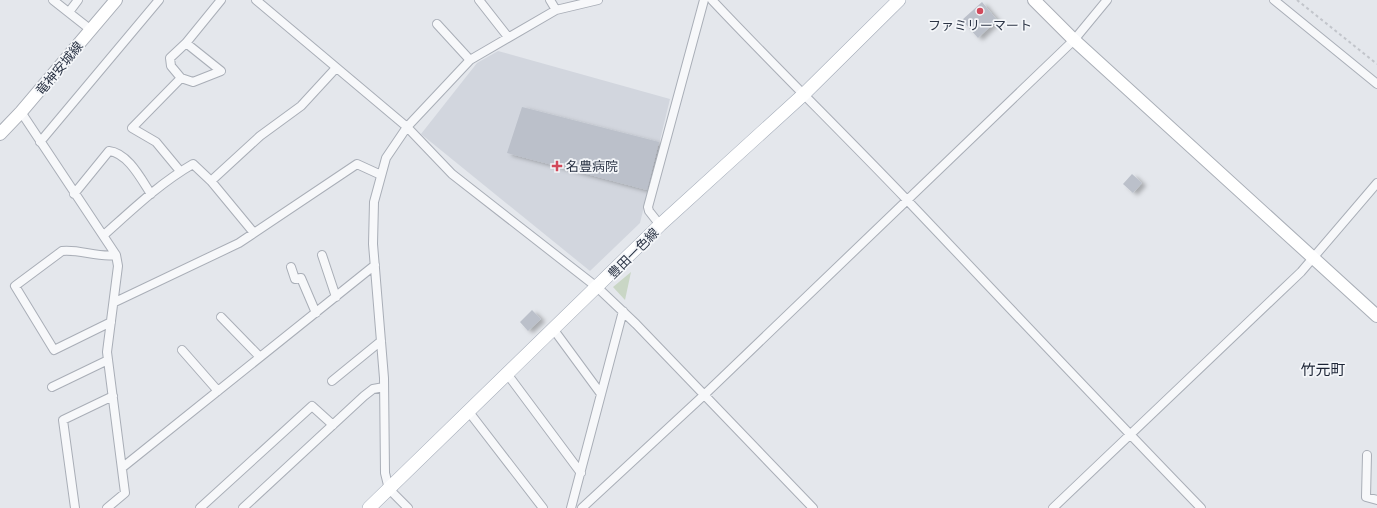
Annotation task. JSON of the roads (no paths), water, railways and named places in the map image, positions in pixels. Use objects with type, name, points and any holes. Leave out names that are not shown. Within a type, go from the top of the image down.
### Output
[{"type":"main road","name":"豊田一色線","points":[[369,508],[598,288],[660,225],[804,94],[899,0]]},
{"type":"street","points":[[53,0],[91,30]]},
{"type":"street","points":[[69,12],[78,0]]},
{"type":"street","name":"竜神安城線","points":[[0,134],[21,112],[116,0]]},
{"type":"street","points":[[40,142],[159,0]]},
{"type":"street","points":[[186,43],[221,71],[192,82],[181,78],[171,66],[170,58],[186,43],[221,0]]},
{"type":"street","points":[[256,0],[407,127],[452,174],[598,288],[623,311],[703,396],[813,508]]},
{"type":"street","points":[[479,0],[508,37]]},
{"type":"street","points":[[550,0],[556,10]]},
{"type":"street","points":[[408,508],[389,489],[385,473],[384,387],[373,244],[374,202],[386,158],[407,127],[470,60],[556,10],[598,0]]},
{"type":"street","points":[[660,225],[649,211],[648,207],[704,0]]},
{"type":"street","points":[[712,0],[782,75],[804,94],[907,200],[1201,508]]},
{"type":"street","points":[[1034,0],[1074,40],[1377,316]]},
{"type":"street","points":[[582,508],[703,396],[1074,40],[1107,0]]},
{"type":"street","points":[[1274,0],[1377,84]]},
{"type":"street","points":[[437,24],[470,60]]},
{"type":"street","points":[[211,181],[260,136],[301,106],[336,68]]},
{"type":"street","points":[[180,172],[156,142],[132,128],[181,78]]},
{"type":"street","points":[[21,112],[74,194],[104,235],[116,256],[118,266],[115,302],[107,352],[123,467],[125,493],[107,508]]},
{"type":"street","points":[[74,194],[109,151],[115,152],[130,164],[151,194]]},
{"type":"street","points":[[104,235],[151,194],[193,164],[211,181],[254,233]]},
{"type":"street","points":[[115,302],[239,243],[357,164],[381,174]]},
{"type":"street","points":[[1053,508],[1291,281],[1377,183]]},
{"type":"street","points":[[111,322],[54,350],[14,286],[62,251],[71,250],[116,256]]},
{"type":"street","points":[[322,256],[336,297]]},
{"type":"street","points":[[123,467],[375,265]]},
{"type":"street","points":[[291,267],[295,279],[301,278],[316,313]]},
{"type":"street","points":[[572,508],[623,311]]},
{"type":"street","points":[[221,317],[260,357]]},
{"type":"street","points":[[554,330],[601,394]]},
{"type":"street","points":[[332,381],[381,341]]},
{"type":"street","points":[[182,350],[218,391]]},
{"type":"street","points":[[52,387],[108,360]]},
{"type":"street","points":[[508,375],[580,473]]},
{"type":"street","points":[[243,508],[373,389],[384,387]]},
{"type":"street","points":[[75,508],[63,420],[113,396]]},
{"type":"street","points":[[200,508],[312,406],[333,425]]},
{"type":"street","points":[[469,412],[543,508]]},
{"type":"street","points":[[1367,455],[1366,497],[1377,500]]},
{"type":"place","name":"ファミリーマート","points":[[980,11]]},
{"type":"place","name":"名豊病院","points":[[557,166]]},
{"type":"district","name":"竹元町","points":[[1323,370]]}]
